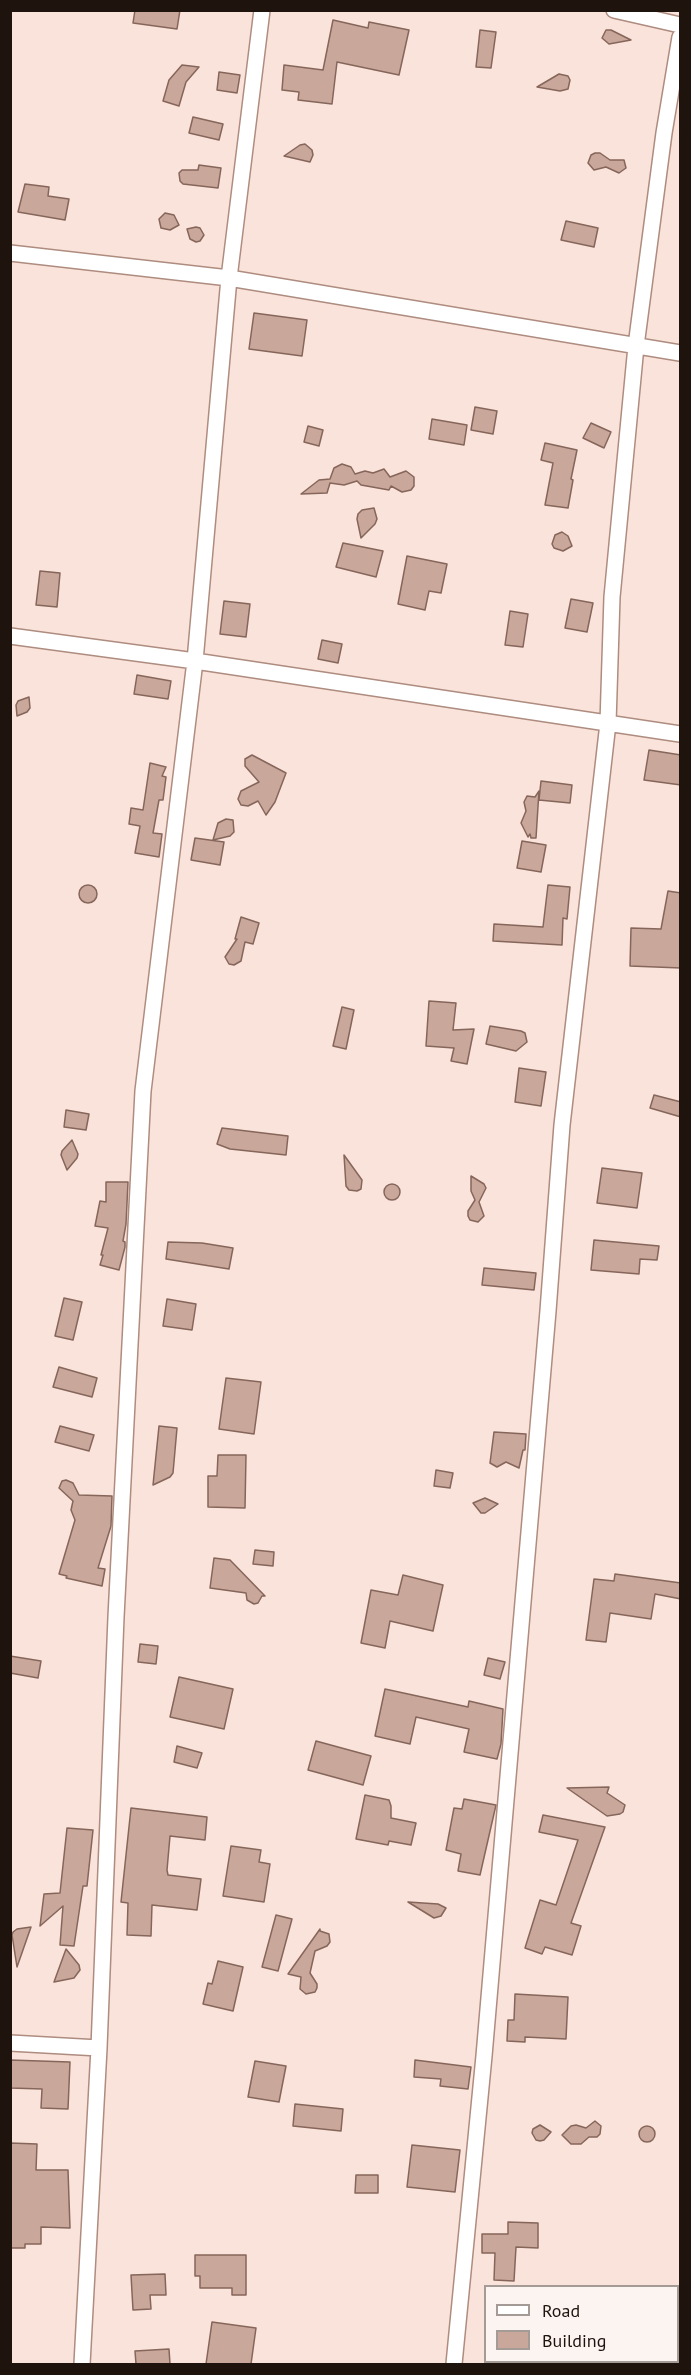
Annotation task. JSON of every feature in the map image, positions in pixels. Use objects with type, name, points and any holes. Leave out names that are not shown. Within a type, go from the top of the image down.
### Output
[{"type":"street","points":[[82,2364],[99,2048],[116,1629],[143,1091],[195,661],[229,278],[262,10]]},
{"type":"street","points":[[614,10],[681,25]]},
{"type":"street","points":[[454,2364],[485,2044],[562,1125],[608,723],[612,597],[636,346],[664,133],[681,37]]},
{"type":"street","points":[[10,253],[229,278],[681,353]]},
{"type":"street","points":[[10,636],[195,661],[681,734]]},
{"type":"street","points":[[10,2043],[99,2048]]},
{"type":"building","points":[[135,10],[180,10],[177,29],[133,23]]},
{"type":"building","points":[[333,20],[368,28],[369,22],[409,30],[399,75],[337,62],[332,104],[298,100],[299,92],[282,90],[284,65],[323,70]]},
{"type":"building","points":[[480,30],[496,32],[491,68],[476,67]]},
{"type":"building","points":[[606,30],[611,30],[631,40],[609,44],[602,38]]},
{"type":"building","points":[[182,65],[199,67],[186,82],[179,106],[163,101],[169,80]]},
{"type":"building","points":[[219,72],[240,75],[237,93],[217,90]]},
{"type":"building","points":[[559,74],[568,76],[570,80],[568,89],[560,91],[537,87]]},
{"type":"building","points":[[193,117],[223,124],[219,140],[189,133]]},
{"type":"building","points":[[305,144],[312,150],[313,155],[310,162],[284,156],[300,145]]},
{"type":"building","points":[[600,153],[610,160],[624,160],[626,168],[619,173],[606,167],[594,170],[588,163],[591,155]]},
{"type":"building","points":[[199,165],[221,168],[218,188],[183,184],[180,181],[179,173],[182,170],[198,170]]},
{"type":"building","points":[[25,184],[49,187],[48,196],[69,199],[65,220],[18,212]]},
{"type":"building","points":[[165,213],[174,215],[179,225],[170,230],[161,228],[159,219]]},
{"type":"building","points":[[566,221],[598,228],[594,247],[561,240]]},
{"type":"building","points":[[200,228],[204,235],[200,241],[196,242],[190,239],[187,229]]},
{"type":"building","points":[[254,313],[307,320],[302,356],[249,349]]},
{"type":"building","points":[[475,407],[497,411],[493,434],[471,430]]},
{"type":"building","points":[[432,419],[467,425],[464,445],[429,439]]},
{"type":"building","points":[[591,423],[611,432],[604,448],[583,438]]},
{"type":"building","points":[[308,426],[323,430],[319,446],[304,442]]},
{"type":"building","points":[[545,443],[577,450],[568,508],[545,505],[553,463],[541,460]]},
{"type":"building","points":[[342,464],[351,467],[355,474],[365,471],[373,473],[384,469],[390,477],[406,471],[414,477],[414,486],[411,490],[402,492],[391,486],[389,490],[361,485],[357,481],[344,485],[330,483],[327,493],[301,494],[319,480],[330,479],[334,468]]},
{"type":"building","points":[[374,508],[377,519],[375,524],[361,538],[358,514],[362,510]]},
{"type":"building","points":[[562,532],[568,536],[572,546],[563,551],[554,548],[552,544],[555,535]]},
{"type":"building","points":[[343,543],[383,551],[376,577],[336,567]]},
{"type":"building","points":[[407,556],[447,564],[441,593],[429,591],[425,610],[398,604]]},
{"type":"building","points":[[40,571],[60,573],[57,607],[36,605]]},
{"type":"building","points":[[571,599],[593,603],[587,632],[565,628]]},
{"type":"building","points":[[224,601],[250,604],[246,637],[220,634]]},
{"type":"building","points":[[510,611],[528,614],[523,647],[505,645]]},
{"type":"building","points":[[322,640],[342,644],[338,663],[318,659]]},
{"type":"building","points":[[137,675],[171,681],[168,699],[134,694]]},
{"type":"building","points":[[29,697],[30,708],[27,712],[17,716],[18,701]]},
{"type":"building","points":[[649,750],[681,755],[681,785],[644,780]]},
{"type":"building","points":[[252,755],[286,773],[275,802],[266,815],[258,801],[248,806],[241,805],[238,799],[241,791],[259,782],[245,766],[245,759]]},
{"type":"building","points":[[150,763],[166,767],[162,776],[166,777],[163,800],[159,800],[153,833],[162,834],[159,857],[135,853],[140,826],[129,824],[131,808],[143,810]]},
{"type":"building","points":[[541,781],[572,785],[570,803],[539,800]]},
{"type":"building","points":[[539,791],[536,838],[531,838],[530,834],[528,837],[521,823],[526,811],[524,802],[527,796],[535,797]]},
{"type":"building","points":[[226,819],[233,820],[234,832],[230,836],[213,840],[218,823]]},
{"type":"building","points":[[195,838],[224,842],[220,865],[191,860]]},
{"type":"building","points":[[522,841],[546,845],[541,872],[517,868]]},
{"type":"building","points":[[88,885],[94,888],[97,894],[94,900],[88,903],[82,900],[79,894],[82,888]]},
{"type":"building","points":[[548,885],[570,887],[567,919],[563,918],[562,945],[493,941],[494,924],[543,927]]},
{"type":"building","points":[[668,891],[681,893],[681,968],[630,966],[631,928],[661,929]]},
{"type":"building","points":[[241,917],[259,923],[253,944],[245,942],[241,961],[234,965],[229,964],[225,957],[237,939],[235,939]]},
{"type":"building","points":[[429,1001],[456,1003],[453,1030],[474,1029],[467,1064],[451,1061],[454,1048],[426,1046]]},
{"type":"building","points":[[342,1007],[354,1010],[346,1049],[333,1046]]},
{"type":"building","points":[[490,1026],[521,1031],[525,1033],[527,1042],[516,1051],[486,1044]]},
{"type":"building","points":[[519,1068],[546,1072],[541,1106],[515,1102]]},
{"type":"building","points":[[654,1095],[681,1102],[681,1117],[650,1108]]},
{"type":"building","points":[[66,1110],[89,1114],[86,1130],[64,1127]]},
{"type":"building","points":[[222,1128],[288,1136],[286,1155],[230,1149],[217,1144]]},
{"type":"building","points":[[72,1140],[78,1154],[67,1170],[61,1155]]},
{"type":"building","points":[[344,1155],[362,1180],[361,1189],[357,1191],[349,1190],[346,1186]]},
{"type":"building","points":[[602,1168],[642,1173],[637,1208],[597,1203]]},
{"type":"building","points":[[471,1176],[484,1184],[486,1188],[479,1202],[484,1216],[478,1222],[470,1220],[468,1216],[468,1211],[475,1200],[471,1191]]},
{"type":"building","points":[[106,1182],[128,1182],[123,1241],[125,1247],[119,1270],[100,1265],[108,1228],[95,1226],[100,1201],[106,1202]]},
{"type":"building","points":[[392,1184],[398,1186],[400,1192],[398,1198],[392,1200],[386,1198],[384,1192],[386,1186]]},
{"type":"building","points":[[594,1240],[659,1246],[657,1260],[640,1259],[639,1274],[591,1270]]},
{"type":"building","points":[[168,1242],[202,1243],[233,1248],[229,1269],[166,1259]]},
{"type":"building","points":[[484,1268],[536,1273],[534,1290],[482,1285]]},
{"type":"building","points":[[64,1298],[82,1302],[73,1340],[55,1336]]},
{"type":"building","points":[[167,1299],[196,1304],[192,1330],[163,1326]]},
{"type":"building","points":[[59,1367],[97,1378],[92,1397],[53,1387]]},
{"type":"building","points":[[226,1378],[261,1382],[254,1434],[219,1429]]},
{"type":"building","points":[[60,1426],[94,1435],[89,1451],[55,1442]]},
{"type":"building","points":[[159,1426],[177,1428],[173,1473],[170,1477],[153,1485]]},
{"type":"building","points":[[494,1432],[526,1434],[525,1450],[523,1450],[519,1468],[506,1462],[497,1467],[490,1463]]},
{"type":"building","points":[[218,1455],[246,1455],[245,1508],[208,1507],[208,1476],[217,1476]]},
{"type":"building","points":[[436,1470],[453,1473],[450,1488],[434,1486]]},
{"type":"building","points":[[62,1481],[73,1483],[79,1495],[112,1496],[111,1526],[98,1568],[105,1569],[102,1586],[66,1578],[67,1576],[59,1574],[75,1520],[71,1510],[73,1501],[59,1488]]},
{"type":"building","points":[[485,1498],[498,1504],[485,1513],[481,1513],[473,1503]]},
{"type":"building","points":[[255,1550],[274,1552],[273,1566],[253,1564]]},
{"type":"building","points":[[214,1558],[230,1560],[265,1596],[254,1604],[247,1600],[246,1593],[210,1588]]},
{"type":"building","points":[[615,1574],[681,1583],[681,1599],[655,1594],[651,1619],[610,1613],[606,1642],[586,1640],[594,1579],[614,1581]]},
{"type":"building","points":[[403,1575],[443,1585],[433,1631],[390,1621],[385,1648],[361,1643],[371,1590],[398,1595]]},
{"type":"building","points":[[140,1644],[158,1646],[156,1664],[138,1662]]},
{"type":"building","points":[[10,1656],[41,1661],[38,1678],[10,1673]]},
{"type":"building","points":[[488,1658],[505,1662],[500,1679],[484,1675]]},
{"type":"building","points":[[179,1677],[233,1689],[224,1729],[170,1717]]},
{"type":"building","points":[[385,1689],[468,1707],[469,1701],[503,1709],[501,1744],[497,1759],[464,1752],[469,1729],[416,1717],[410,1744],[375,1736]]},
{"type":"building","points":[[316,1741],[371,1756],[363,1785],[308,1770]]},
{"type":"building","points":[[177,1746],[202,1753],[197,1768],[174,1762]]},
{"type":"building","points":[[609,1787],[607,1793],[625,1805],[620,1814],[607,1816],[567,1788]]},
{"type":"building","points":[[365,1795],[389,1800],[391,1818],[416,1823],[411,1845],[389,1841],[388,1845],[356,1839]]},
{"type":"building","points":[[464,1799],[496,1805],[480,1875],[458,1871],[461,1854],[446,1850],[454,1808],[462,1809]]},
{"type":"building","points":[[131,1808],[207,1817],[205,1840],[170,1836],[168,1875],[201,1879],[197,1910],[152,1905],[151,1936],[127,1935],[128,1903],[121,1902]]},
{"type":"building","points":[[543,1815],[605,1827],[571,1923],[581,1926],[572,1955],[545,1947],[542,1954],[525,1948],[540,1900],[556,1905],[578,1840],[539,1832]]},
{"type":"building","points":[[67,1828],[93,1830],[87,1886],[83,1886],[74,1946],[60,1945],[63,1906],[40,1926],[44,1894],[60,1893]]},
{"type":"building","points":[[231,1846],[261,1850],[259,1862],[270,1864],[264,1902],[223,1896]]},
{"type":"building","points":[[408,1902],[438,1904],[446,1908],[441,1916],[434,1918]]},
{"type":"building","points":[[276,1915],[292,1919],[278,1971],[262,1967]]},
{"type":"building","points":[[31,1927],[17,1967],[13,1932],[17,1929]]},
{"type":"building","points":[[320,1929],[329,1934],[330,1942],[327,1946],[315,1951],[310,1973],[317,1988],[315,1992],[306,1994],[300,1989],[301,1977],[288,1974]]},
{"type":"building","points":[[66,1949],[79,1965],[80,1970],[74,1978],[54,1982]]},
{"type":"building","points":[[218,1961],[243,1967],[233,2011],[203,2004],[208,1983],[212,1984]]},
{"type":"building","points":[[515,1994],[568,1997],[566,2039],[525,2037],[525,2042],[507,2041],[508,2020],[514,2020]]},
{"type":"building","points":[[10,2060],[70,2062],[68,2109],[41,2108],[42,2089],[10,2088]]},
{"type":"building","points":[[415,2060],[471,2067],[468,2089],[440,2086],[441,2079],[414,2077]]},
{"type":"building","points":[[255,2061],[286,2066],[279,2102],[248,2097]]},
{"type":"building","points":[[295,2104],[343,2109],[341,2131],[293,2126]]},
{"type":"building","points":[[595,2121],[601,2126],[600,2134],[597,2137],[589,2137],[581,2144],[571,2144],[562,2135],[571,2126],[586,2128]]},
{"type":"building","points":[[540,2125],[551,2132],[540,2141],[536,2140],[532,2133],[533,2129]]},
{"type":"building","points":[[647,2126],[655,2134],[647,2142],[639,2134]]},
{"type":"building","points":[[10,2143],[37,2144],[36,2170],[68,2170],[70,2228],[41,2227],[41,2244],[25,2244],[25,2248],[10,2248]]},
{"type":"building","points":[[412,2145],[460,2150],[455,2192],[407,2187]]},
{"type":"building","points":[[356,2175],[378,2175],[378,2193],[355,2193]]},
{"type":"building","points":[[508,2222],[538,2223],[538,2248],[516,2247],[514,2281],[494,2280],[495,2253],[482,2253],[482,2234],[508,2234]]},
{"type":"building","points":[[195,2255],[246,2255],[246,2295],[232,2295],[232,2288],[200,2288],[200,2276],[195,2276]]},
{"type":"building","points":[[165,2274],[166,2295],[150,2295],[151,2309],[133,2310],[131,2275]]},
{"type":"building","points":[[212,2322],[256,2328],[251,2364],[206,2364]]},
{"type":"building","points":[[169,2349],[170,2364],[136,2364],[135,2351]]}]
